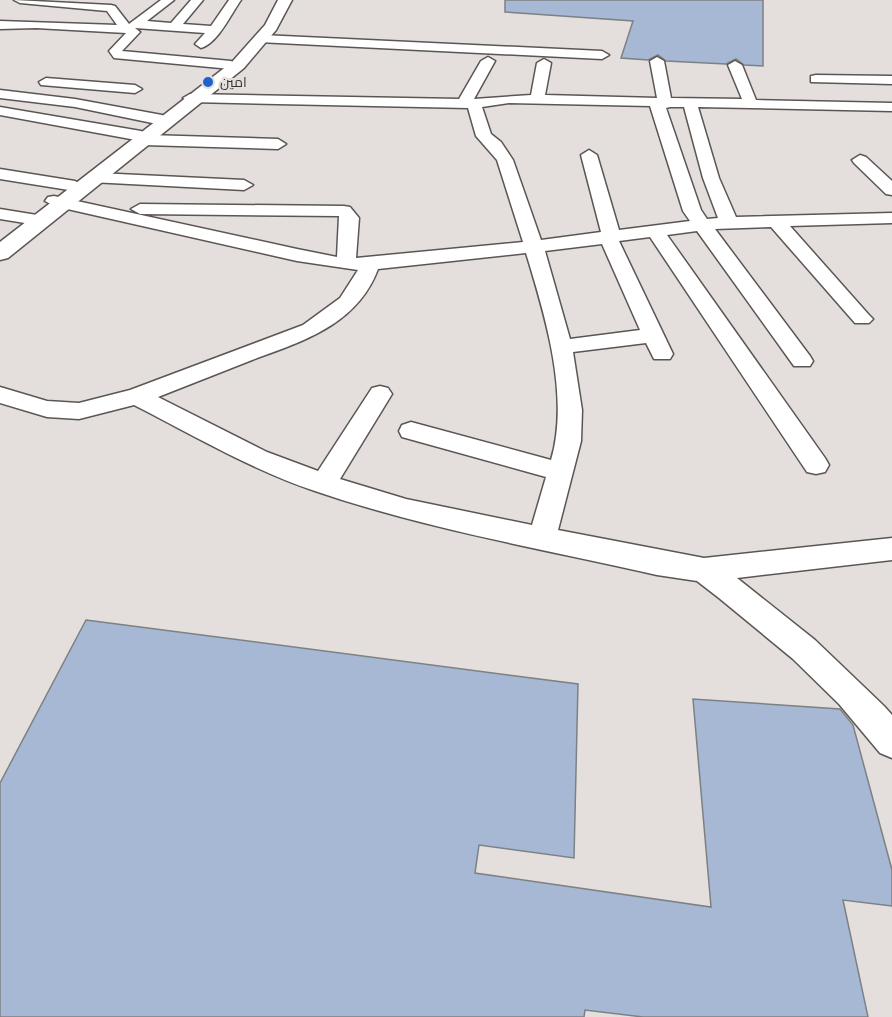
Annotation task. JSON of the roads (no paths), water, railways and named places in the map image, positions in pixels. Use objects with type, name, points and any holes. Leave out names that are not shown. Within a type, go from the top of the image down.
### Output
[{"type":"main road","points":[[0,253],[75,186],[238,65],[278,0]]},
{"type":"main road","points":[[0,243],[31,219],[97,177],[162,120],[194,98],[231,65],[260,31],[275,21],[285,0]]},
{"type":"street","points":[[20,0],[106,7],[114,10],[128,34]]},
{"type":"street","points":[[106,7],[118,0]]},
{"type":"street","points":[[168,0],[135,24],[221,28]]},
{"type":"street","points":[[174,27],[197,0]]},
{"type":"street","points":[[184,61],[195,44],[221,28],[235,0]]},
{"type":"street","points":[[25,24],[68,4]]},
{"type":"street","points":[[0,13],[40,17]]},
{"type":"street","points":[[0,25],[25,24],[128,34],[147,40]]},
{"type":"street","points":[[260,31],[602,55]]},
{"type":"street","points":[[128,34],[115,54],[231,65]]},
{"type":"street","points":[[107,87],[149,58]]},
{"type":"street","points":[[657,61],[661,104],[690,206],[802,361]]},
{"type":"street","points":[[488,62],[469,104],[484,136],[495,145],[505,160],[560,347],[571,429],[542,537]]},
{"type":"street","points":[[537,100],[544,63]]},
{"type":"street","points":[[735,65],[751,104]]},
{"type":"street","points":[[830,105],[814,76],[892,80]]},
{"type":"street","points":[[36,82],[135,89]]},
{"type":"street","points":[[781,88],[788,104]]},
{"type":"street","points":[[0,94],[75,103],[162,120]]},
{"type":"street","points":[[194,98],[469,104],[497,100],[661,104],[698,100],[751,104],[892,107]]},
{"type":"street","points":[[698,100],[711,178],[729,223]]},
{"type":"street","points":[[0,111],[142,138],[278,144]]},
{"type":"street","points":[[560,347],[658,344],[610,237],[589,155]]},
{"type":"street","points":[[860,160],[892,190]]},
{"type":"street","points":[[0,174],[75,186]]},
{"type":"street","points":[[97,177],[244,185]]},
{"type":"street","points":[[59,202],[346,264],[370,264],[532,247],[702,225],[892,218]]},
{"type":"street","points":[[95,210],[344,211],[350,218],[346,264]]},
{"type":"street","points":[[0,214],[31,219]]},
{"type":"street","points":[[776,222],[862,320]]},
{"type":"street","points":[[655,231],[816,465]]},
{"type":"street","points":[[0,395],[47,409],[67,412],[137,396],[311,330],[329,320],[354,297],[366,278],[370,264]]},
{"type":"street","points":[[323,484],[380,394]]},
{"type":"street","points":[[137,396],[258,458],[323,484],[406,508],[657,563],[704,570],[892,549]]},
{"type":"street","points":[[411,431],[560,472]]},
{"type":"street","points":[[704,570],[786,634],[836,680],[892,741]]},
{"type":"place","name":"امين","points":[[208,82]]}]
